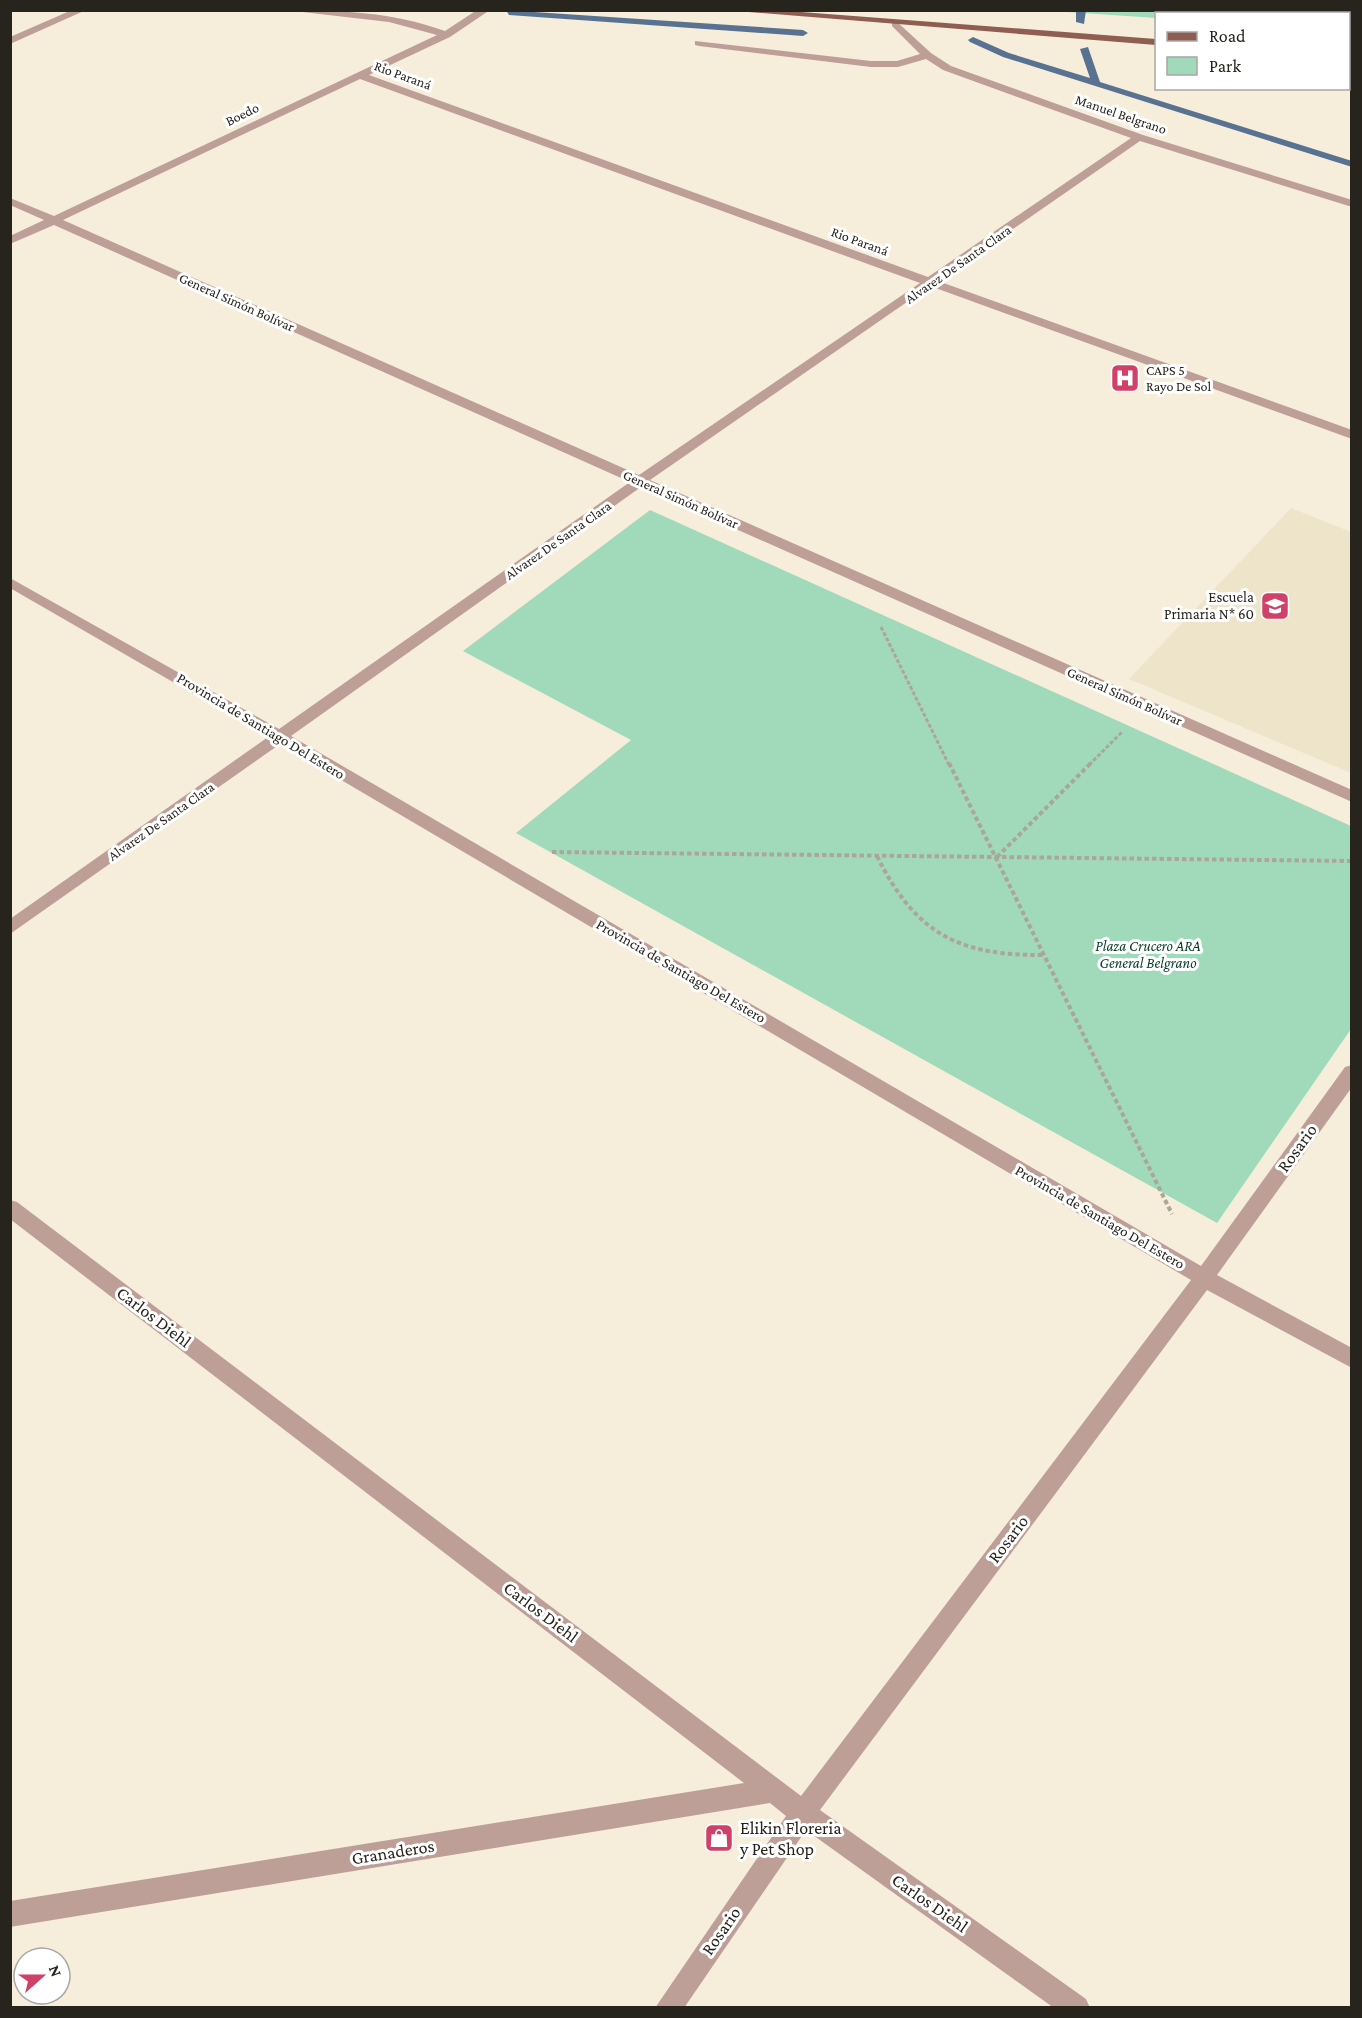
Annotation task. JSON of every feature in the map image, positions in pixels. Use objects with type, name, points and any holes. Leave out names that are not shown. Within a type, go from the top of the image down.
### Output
[{"type":"main road","points":[[729,10],[1155,42]]},
{"type":"street","points":[[10,41],[81,10]]},
{"type":"street","points":[[290,10],[393,18],[446,35]]},
{"type":"street","name":"Boedo","points":[[10,241],[446,35],[484,10]]},
{"type":"street","name":"Manuel Belgrano","points":[[896,24],[927,55],[946,68],[1139,137],[1352,204]]},
{"type":"street","points":[[699,43],[871,64],[898,64],[927,55]]},
{"type":"street","name":"Rio Paraná","points":[[358,75],[1352,435]]},
{"type":"street","name":"Alvarez De Santa Clara","points":[[10,928],[640,481],[932,283],[1139,137]]},
{"type":"street","name":"General Simón Bolívar","points":[[10,201],[1352,796]]},
{"type":"street","name":"Provincia de Santiago Del Estero","points":[[10,582],[190,684],[278,738],[1204,1278],[1352,1359]]},
{"type":"street","name":"Rosario","points":[[668,2007],[803,1813],[1204,1278],[1352,1072]]},
{"type":"street","name":"Carlos Diehl","points":[[10,1208],[803,1813],[1077,2007]]},
{"type":"street","name":"Granaderos","points":[[10,1914],[775,1790]]},
{"type":"path","points":[[857,578],[1204,1278]]},
{"type":"path","points":[[996,857],[1148,706]]},
{"type":"path","points":[[547,852],[1352,861]]},
{"type":"path","points":[[878,856],[899,897],[916,917],[941,935],[973,950],[1001,955],[1045,956]]},
{"type":"shaded area","name":"Escuela Primaria N* 60","points":[[1291,508],[1351,532],[1351,773],[1129,679]]},
{"type":"green space","points":[[1052,11],[1351,11],[1351,31],[1350,12],[1155,12],[1155,18]]},
{"type":"green space","name":"Plaza Crucero ARA General Belgrano","points":[[650,510],[1351,826],[1351,1029],[1217,1223],[516,833],[631,740],[463,651]]},
{"type":"waterway","points":[[1081,10],[1081,22]]},
{"type":"waterway","points":[[509,12],[803,33]]},
{"type":"waterway","points":[[973,40],[1006,55],[1352,164]]},
{"type":"waterway","points":[[1085,49],[1096,83]]},
{"type":"place","name":"CAPS 5 Rayo De Sol","points":[[1125,378]]},
{"type":"place","name":"Escuela Primaria N* 60","points":[[1275,606]]},
{"type":"place","name":"Elikin Floreria y Pet Shop","points":[[719,1838]]}]
